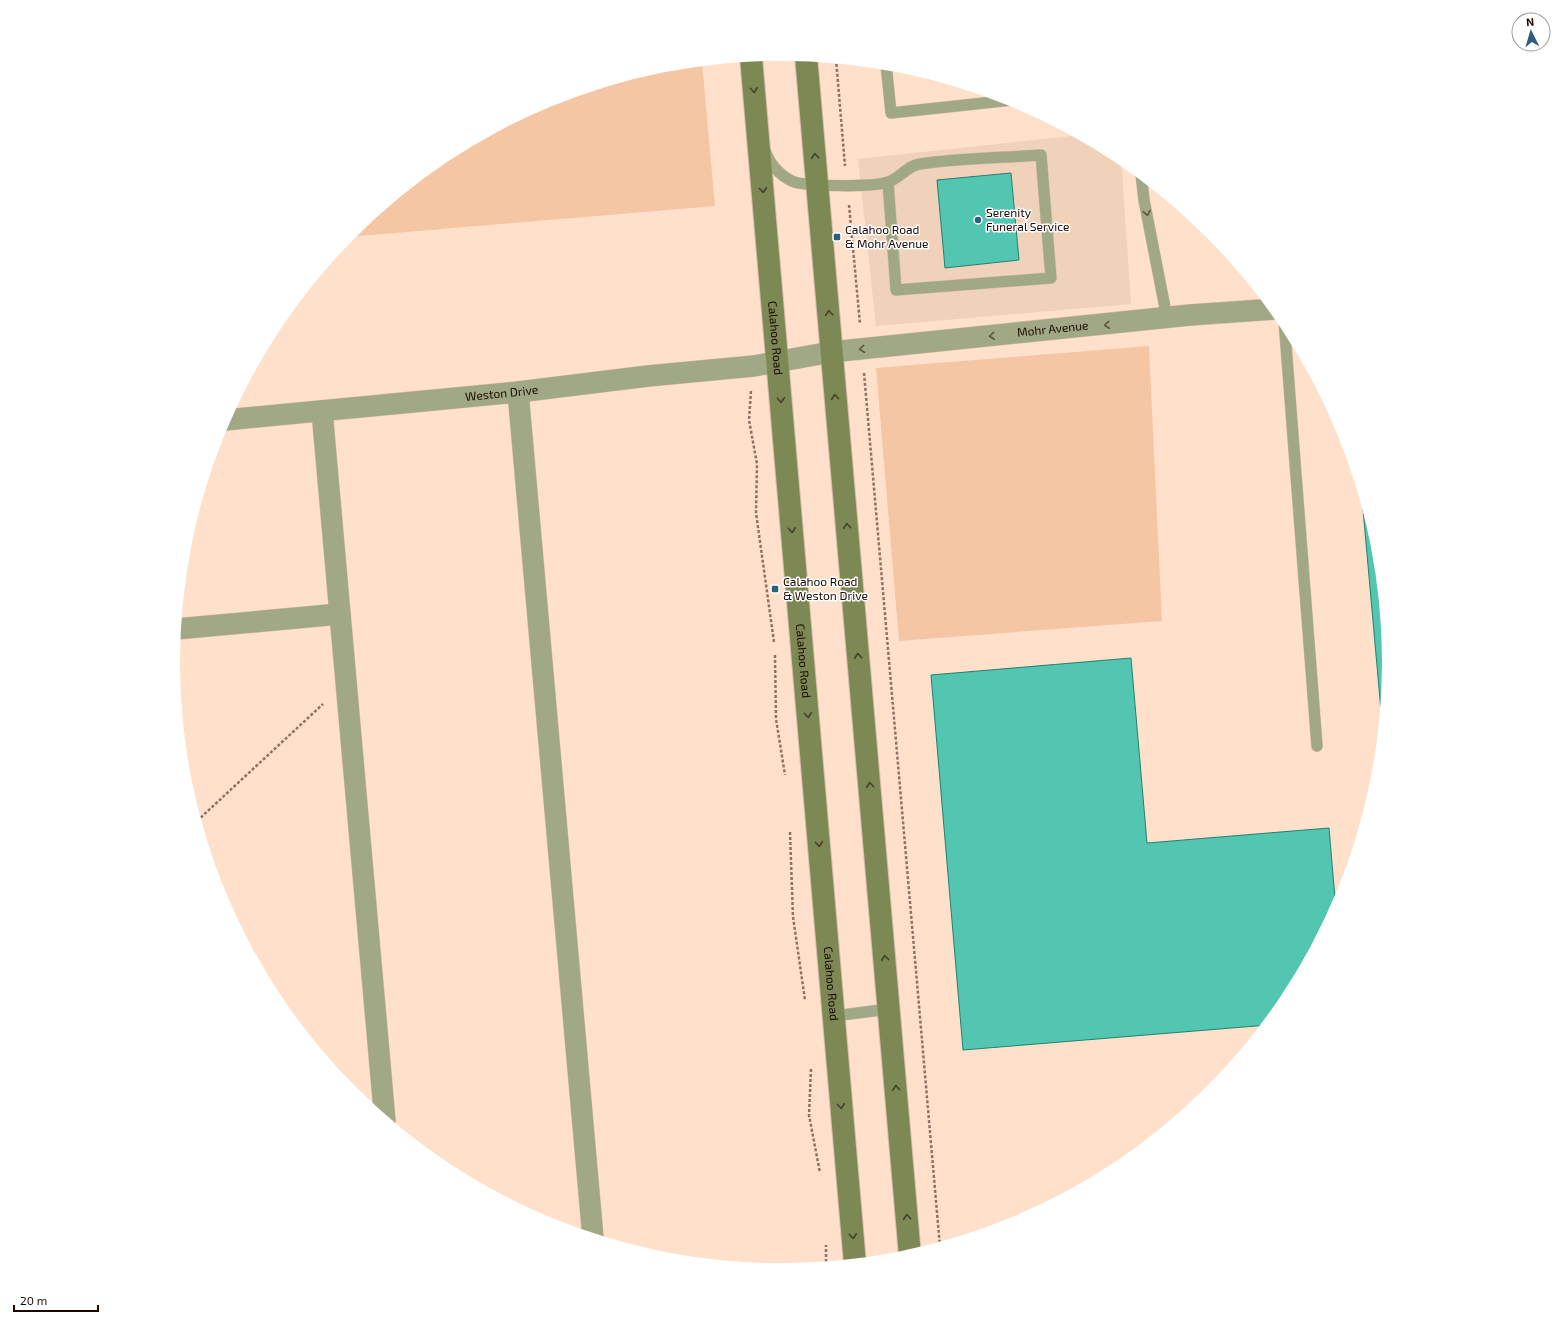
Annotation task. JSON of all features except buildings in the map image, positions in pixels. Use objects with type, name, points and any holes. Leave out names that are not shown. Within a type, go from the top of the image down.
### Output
[{"type":"main road","name":"Calahoo Road","points":[[751,62],[855,1260]]},
{"type":"main road","points":[[806,62],[909,1250]]},
{"type":"street","name":"Mohr Avenue","points":[[778,361],[831,352],[1166,318],[1269,310]]},
{"type":"street","name":"Weston Drive","points":[[232,419],[518,392],[648,376],[754,366],[778,361]]},
{"type":"street","points":[[518,392],[593,1233]]},
{"type":"street","points":[[322,411],[384,1114]]},
{"type":"street","points":[[181,629],[340,614]]},
{"type":"lane","points":[[887,71],[891,112],[997,101]]},
{"type":"lane","points":[[757,123],[768,158],[779,173],[793,182],[817,185],[847,186],[888,182],[917,164],[1041,155],[1052,278],[896,290],[888,182]]},
{"type":"lane","points":[[1142,181],[1166,318]]},
{"type":"lane","points":[[1285,333],[1317,746]]},
{"type":"lane","points":[[834,1016],[889,1009]]},
{"type":"path","points":[[836,64],[940,1243]]},
{"type":"path","points":[[754,366],[749,420],[757,464],[756,513],[774,648],[776,719],[786,780]]},
{"type":"path","points":[[200,818],[346,683]]},
{"type":"path","points":[[790,829],[794,917],[805,1001]]},
{"type":"path","points":[[811,1064],[809,1115],[820,1177]]},
{"type":"path","points":[[826,1237],[826,1262]]},
{"type":"shaded area","points":[[702,66],[715,206],[357,236],[415,185],[447,162],[515,123],[588,93],[626,81]]},
{"type":"shaded area","points":[[1071,136],[1122,166],[1131,304],[876,326],[858,159]]},
{"type":"shaded area","points":[[1149,346],[1162,621],[899,641],[876,368]]},
{"type":"place","name":"Serenity Funeral Service","points":[[978,220]]},
{"type":"place","name":"Calahoo Road & Mohr Avenue","points":[[837,237]]},
{"type":"place","name":"Calahoo Road & Weston Drive","points":[[775,589]]}]
